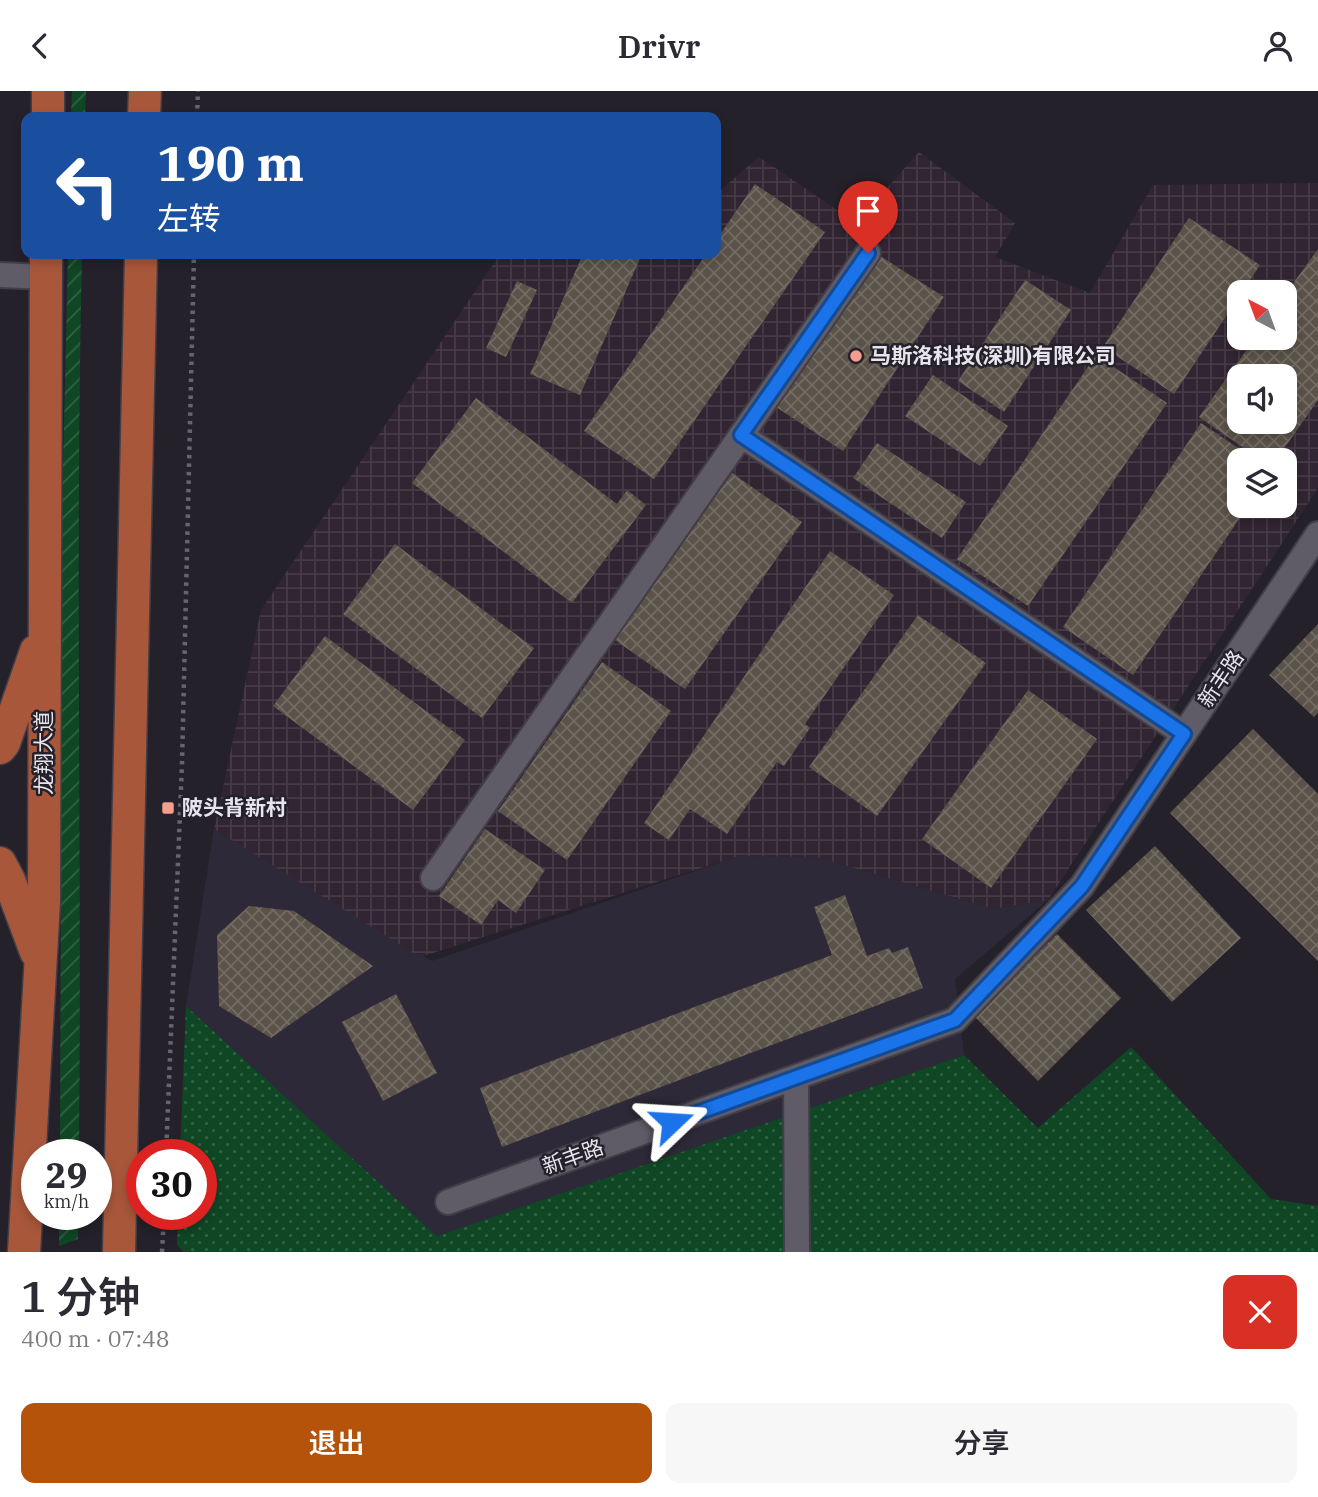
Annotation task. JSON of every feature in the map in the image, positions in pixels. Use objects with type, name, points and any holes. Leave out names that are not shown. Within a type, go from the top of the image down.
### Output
[{"type":"main road","points":[[48,91],[48,112]]},
{"type":"main road","points":[[144,112],[145,91]]},
{"type":"main road","points":[[119,1252],[141,259]]},
{"type":"main road","name":"龙翔大道","points":[[24,1252],[44,902],[46,265]]},
{"type":"main road","points":[[0,747],[4,743],[45,627]]},
{"type":"main road","points":[[0,863],[41,966]]},
{"type":"street","points":[[433,878],[868,253]]},
{"type":"street","points":[[0,275],[46,265]]},
{"type":"street","points":[[741,435],[1184,734]]},
{"type":"street","name":"新丰路","points":[[448,1202],[955,1020],[1082,886],[1318,534]]},
{"type":"street","points":[[796,1078],[797,1252]]},
{"type":"path","points":[[197,112],[198,91]]},
{"type":"path","points":[[167,1139],[182,764],[194,259]]},
{"type":"path","points":[[162,1252],[163,1230]]},
{"type":"shaded area","points":[[919,152],[1015,223],[995,257],[1090,293],[1153,185],[1318,183],[1318,488],[1048,900],[994,909],[817,857],[739,856],[420,957],[214,829],[261,610],[497,259],[721,259],[721,190],[759,157],[856,223]]},
{"type":"shaded area","points":[[214,829],[432,961],[739,856],[817,857],[994,909],[1048,900],[955,979],[964,1055],[437,1236],[186,1006]]},
{"type":"green space","points":[[72,91],[86,91],[85,112],[71,112]]},
{"type":"green space","points":[[68,259],[82,259],[79,479],[79,1139],[60,1139],[62,510]]},
{"type":"green space","points":[[186,1006],[437,1236],[964,1055],[1038,1128],[1131,1047],[1271,1199],[1318,1206],[1318,1252],[184,1252],[177,1245],[178,1230],[217,1230],[217,1139],[181,1139]]},
{"type":"green space","points":[[59,1230],[78,1230],[78,1239],[59,1246]]},
{"type":"building","points":[[755,184],[825,232],[654,479],[584,431],[703,259],[721,259],[721,233]]},
{"type":"building","points":[[1189,218],[1260,265],[1250,280],[1227,280],[1227,315],[1174,394],[1103,347]]},
{"type":"building","points":[[1318,249],[1318,400],[1297,430],[1297,364],[1237,364],[1246,350],[1297,350],[1296,280]]},
{"type":"building","points":[[874,252],[944,297],[843,451],[773,405]]},
{"type":"building","points":[[581,259],[640,259],[580,395],[530,374]]},
{"type":"building","points":[[1025,280],[1071,310],[1004,412],[958,381]]},
{"type":"building","points":[[517,281],[537,290],[506,357],[486,348]]},
{"type":"building","points":[[1096,355],[1167,403],[1028,606],[957,559]]},
{"type":"building","points":[[933,375],[1008,426],[980,466],[905,416]]},
{"type":"building","points":[[1227,378],[1227,434],[1294,434],[1284,448],[1244,448],[1199,417]]},
{"type":"building","points":[[476,398],[617,504],[627,490],[646,505],[572,603],[412,483]]},
{"type":"building","points":[[1201,423],[1238,448],[1227,448],[1227,518],[1240,518],[1133,675],[1063,627]]},
{"type":"building","points":[[877,443],[966,502],[942,538],[853,478]]},
{"type":"building","points":[[732,473],[802,522],[685,689],[615,640]]},
{"type":"building","points":[[395,544],[534,648],[482,718],[343,614]]},
{"type":"building","points":[[830,551],[894,595],[805,724],[810,728],[784,766],[777,762],[727,834],[690,809],[669,840],[644,823]]},
{"type":"building","points":[[918,615],[986,663],[877,816],[809,767]]},
{"type":"building","points":[[1318,624],[1318,713],[1314,717],[1269,675]]},
{"type":"building","points":[[325,636],[465,740],[413,810],[273,706]]},
{"type":"building","points":[[602,662],[671,711],[567,860],[498,811]]},
{"type":"building","points":[[1028,690],[1097,739],[991,888],[922,839]]},
{"type":"building","points":[[1253,729],[1318,794],[1318,961],[1170,813]]},
{"type":"building","points":[[485,829],[545,870],[516,913],[498,900],[481,925],[439,896]]},
{"type":"building","points":[[1155,846],[1241,938],[1172,1002],[1086,910]]},
{"type":"building","points":[[845,895],[867,956],[889,948],[892,953],[908,947],[923,988],[502,1147],[480,1088],[832,955],[814,907]]},
{"type":"building","points":[[249,906],[294,911],[373,966],[271,1038],[219,1006],[217,935]]},
{"type":"building","points":[[1057,934],[1121,998],[1038,1081],[974,1016]]},
{"type":"building","points":[[396,994],[437,1073],[383,1101],[342,1022]]},
{"type":"place","name":"马斯洛科技(深圳)有限公司","points":[[856,356]]},
{"type":"place","name":"陂头背新村","points":[[168,808]]},
{"type":"route","points":[[672,1122],[955,1020],[1082,886],[1184,734],[741,435],[868,253]]}]
